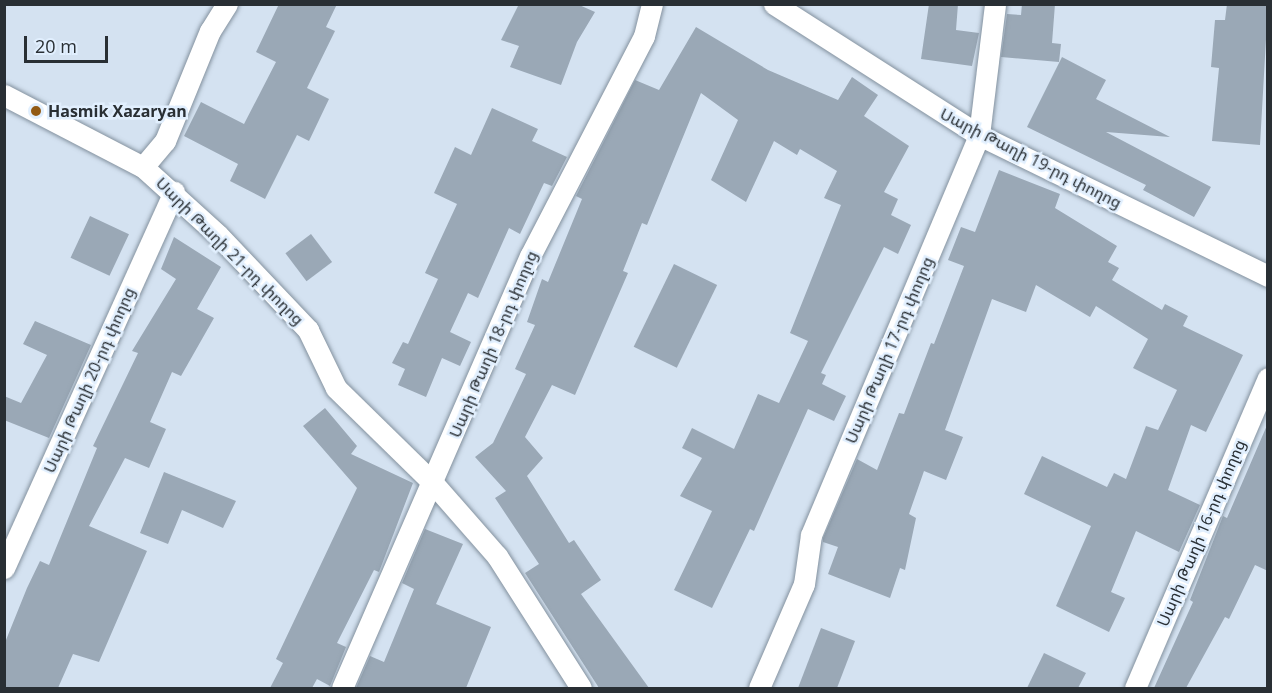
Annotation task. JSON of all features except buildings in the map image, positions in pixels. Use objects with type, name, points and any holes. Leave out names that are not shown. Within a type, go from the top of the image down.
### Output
[{"type":"street","points":[[143,167],[165,141],[210,31],[226,4]]},
{"type":"street","name":"Սարի Թաղի 18-րդ փողոց","points":[[342,688],[530,256],[644,36],[652,4]]},
{"type":"street","name":"Սարի Թաղի 19-րդ փողոց","points":[[774,4],[979,135],[1268,276]]},
{"type":"street","name":"Սարի Թաղի 17-րդ փողոց","points":[[759,688],[804,584],[811,535],[979,135],[995,4]]},
{"type":"street","name":"Սարի Թաղի 21-րդ փողոց","points":[[4,95],[143,167],[174,192],[308,330],[336,388],[433,483],[497,556],[581,688]]},
{"type":"street","name":"Սարի Թաղի 20-րդ փողոց","points":[[4,568],[174,192]]},
{"type":"street","name":"Սարի Թաղի 16-րդ փողոց","points":[[1135,688],[1268,378]]},
{"type":"place","name":"Hasmik Xazaryan","points":[[36,111]]}]
